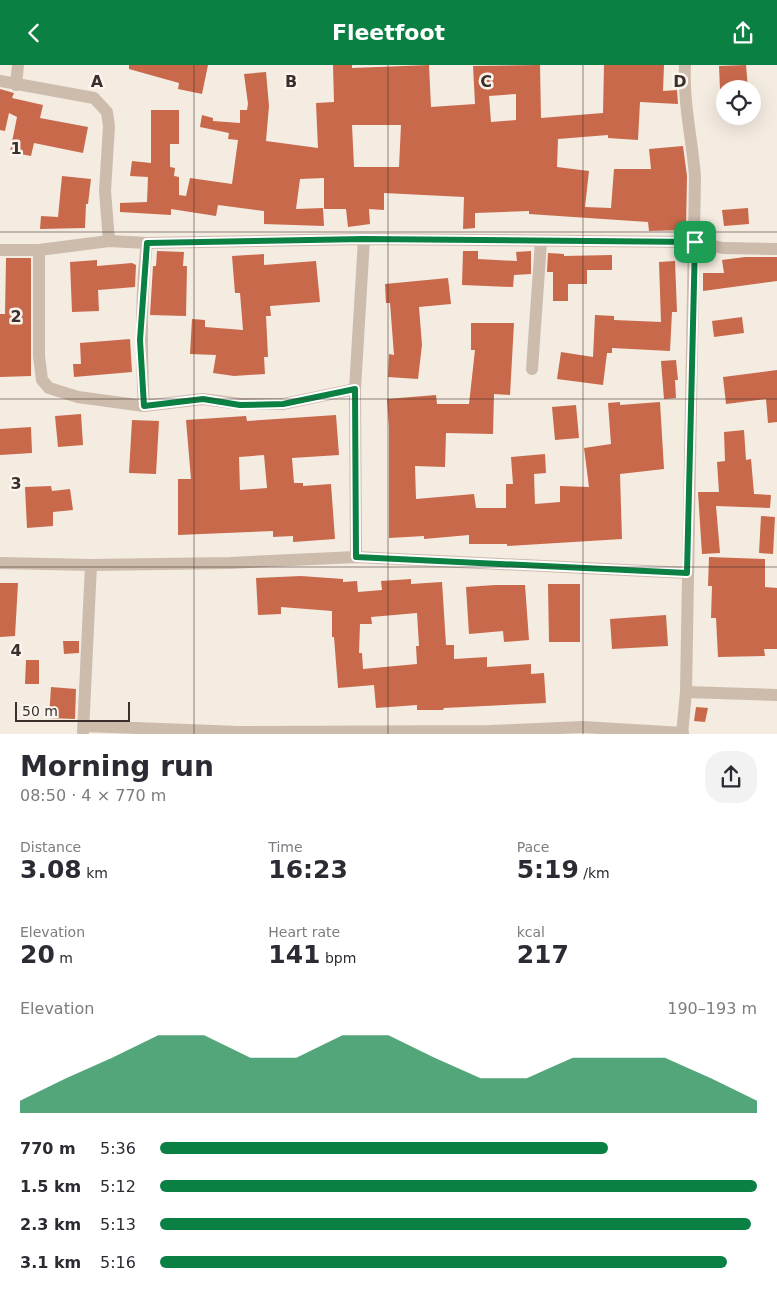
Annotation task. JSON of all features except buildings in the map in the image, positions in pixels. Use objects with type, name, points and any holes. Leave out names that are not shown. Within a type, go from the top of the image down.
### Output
[{"type":"street","points":[[16,85],[18,65]]},
{"type":"street","points":[[91,565],[84,730],[238,733],[490,731],[583,727],[682,733],[686,692],[695,242],[695,176],[692,133],[684,91],[685,65]]},
{"type":"street","points":[[0,81],[94,98],[108,112],[110,126],[105,191],[109,241]]},
{"type":"street","points":[[0,250],[39,250],[109,241],[147,243],[364,239],[695,242],[723,247],[777,249]]},
{"type":"street","points":[[356,557],[355,389],[364,239]]},
{"type":"street","points":[[532,369],[541,242]]},
{"type":"street","points":[[144,406],[140,340],[147,243]]},
{"type":"street","points":[[39,250],[39,356],[45,385],[49,388],[78,397],[144,406],[203,399],[240,405],[283,404],[355,389]]},
{"type":"street","points":[[0,563],[91,565],[230,563],[356,557],[687,573]]},
{"type":"street","points":[[686,692],[777,695]]},
{"type":"route","points":[[364,239],[695,242],[687,573],[356,557],[355,389],[283,404],[240,405],[203,399],[144,406],[140,340],[142,280],[147,243],[364,239]]}]
